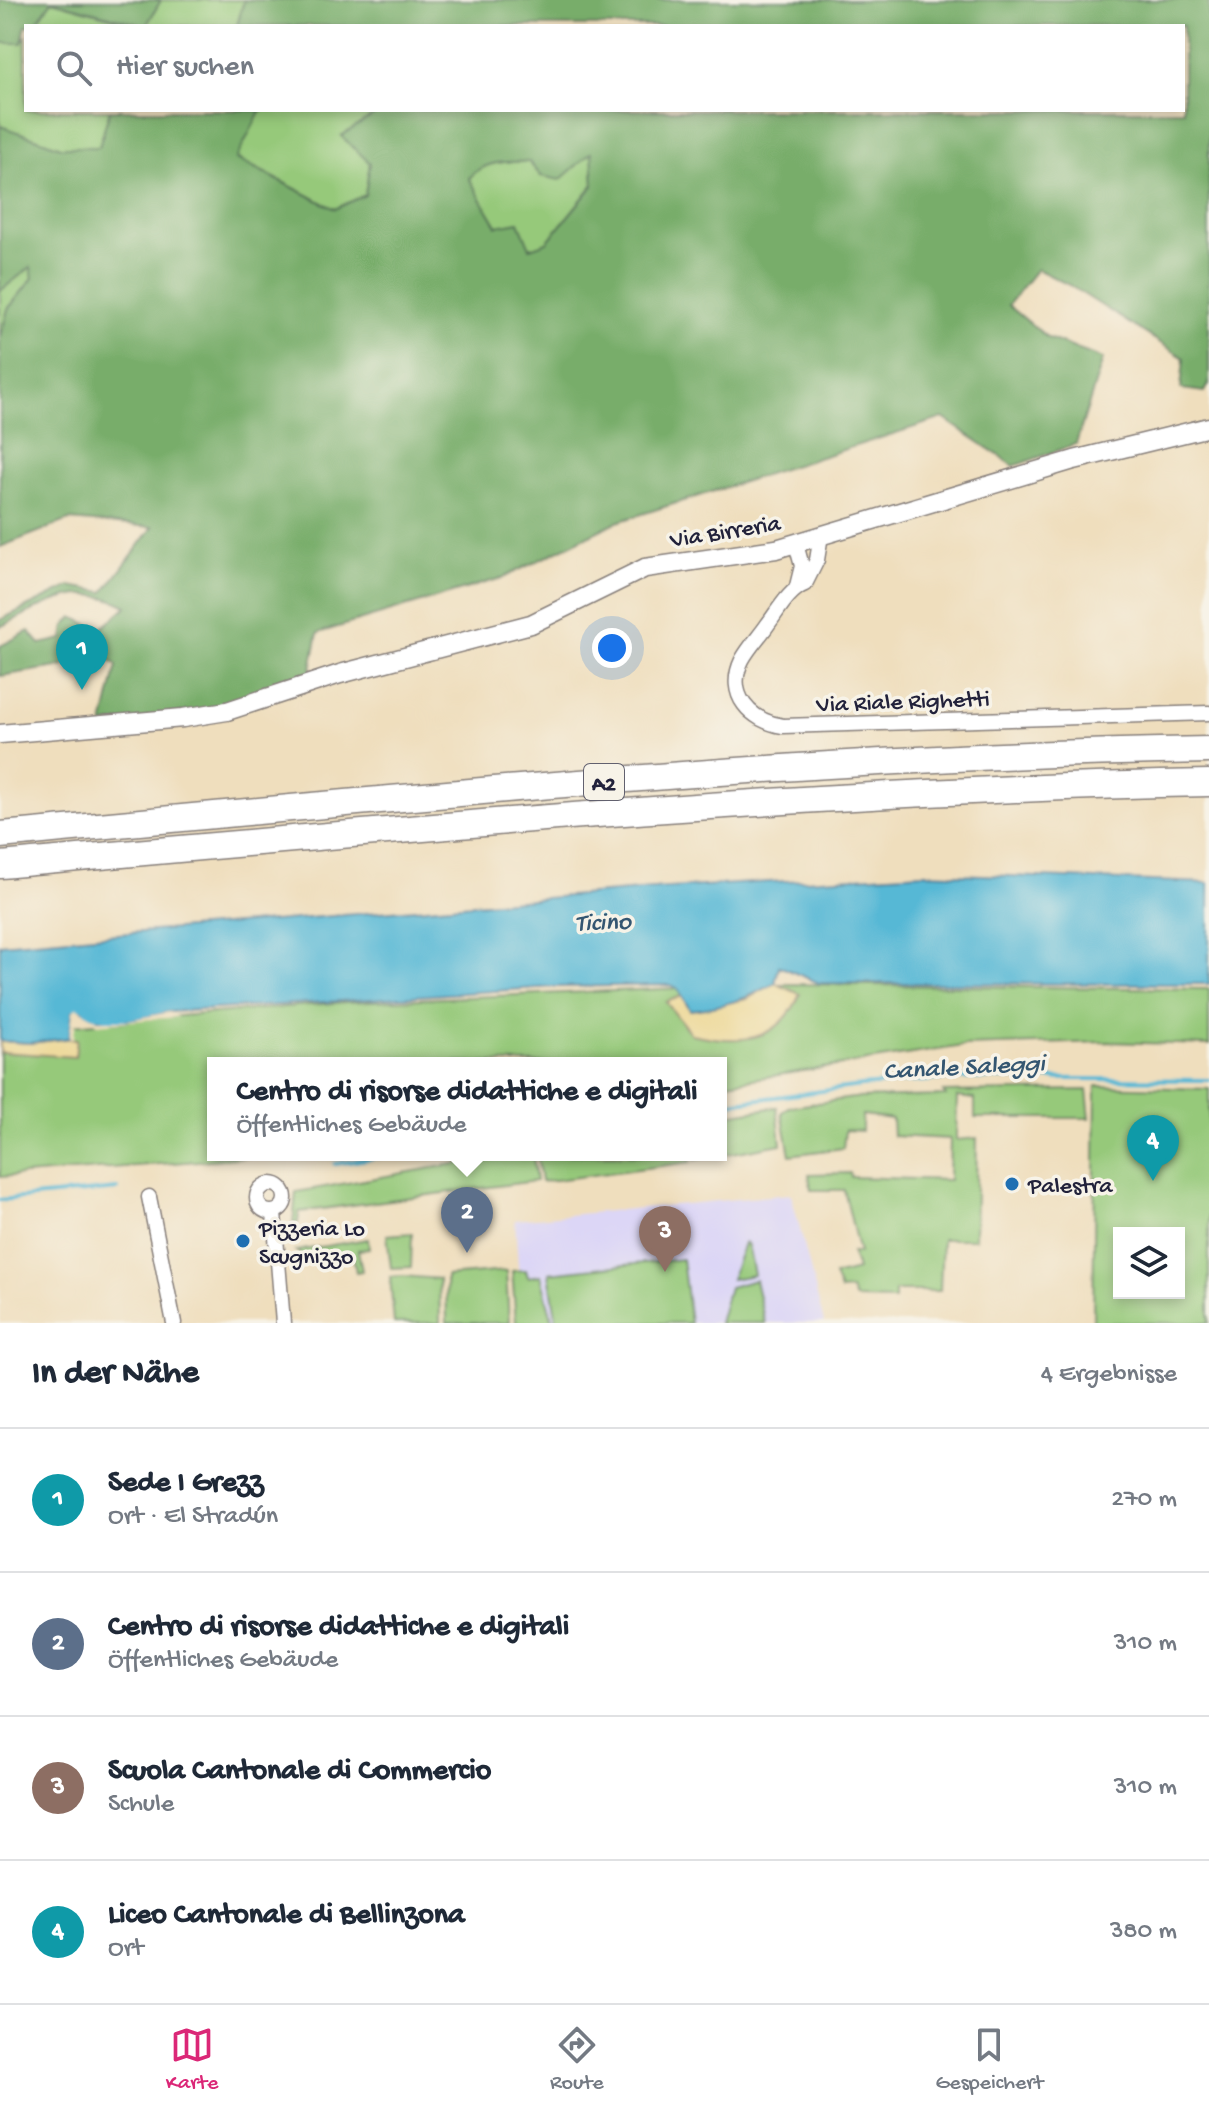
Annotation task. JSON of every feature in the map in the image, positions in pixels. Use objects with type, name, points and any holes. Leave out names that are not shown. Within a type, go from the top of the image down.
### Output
[{"type":"highway","name":"A2","points":[[0,835],[736,772],[951,758],[1209,750]]},
{"type":"highway","name":"A2","points":[[0,865],[745,802],[961,790],[1209,783]]},
{"type":"street","name":"Via Birreria","points":[[0,734],[183,718],[255,702],[319,680],[531,624],[626,574],[645,568],[756,553],[796,544],[1074,460],[1209,427]]},
{"type":"street","name":"Via Riale Righetti","points":[[821,535],[817,560],[805,584],[797,587],[743,658],[739,670],[743,704],[752,716],[763,722],[783,726],[1209,713]]},
{"type":"street","points":[[796,544],[802,566],[797,587]]},
{"type":"street","points":[[149,1197],[174,1323]]},
{"type":"street","points":[[274,1213],[283,1323]]},
{"type":"shaded area","points":[[791,1194],[824,1323],[522,1323],[515,1220]]},
{"type":"green space","points":[[0,0],[161,0],[147,24],[52,1],[35,24],[24,24],[22,43],[0,43]]},
{"type":"green space","points":[[161,0],[244,0],[238,24],[147,24]]},
{"type":"green space","points":[[244,0],[1209,0],[1209,384],[1205,392],[1181,389],[1184,358],[1069,285],[1037,269],[1008,305],[1048,338],[1103,359],[1076,444],[1014,466],[943,418],[614,523],[505,577],[318,633],[308,684],[255,702],[103,725],[117,665],[95,651],[64,666],[0,676],[0,646],[29,631],[40,644],[63,639],[65,626],[73,617],[100,630],[127,606],[92,595],[77,595],[47,604],[0,627],[0,620],[70,586],[104,592],[153,527],[69,520],[0,547],[0,340],[8,309],[33,278],[31,267],[0,291],[0,126],[61,147],[99,147],[109,112],[260,112],[236,159],[335,209],[365,195],[370,163],[341,136],[379,112],[1185,112],[1185,24],[238,24]],"holes":[[[592,152],[594,185],[547,242],[530,248],[519,222],[497,226],[469,178],[489,165],[529,162],[541,176],[560,180]]]},
{"type":"green space","points":[[52,1],[134,24],[35,24]]},
{"type":"green space","points":[[24,39],[24,112],[109,112],[99,147],[61,147],[0,126],[0,43],[21,43]]},
{"type":"green space","points":[[260,112],[379,112],[342,136],[370,163],[365,195],[335,209],[236,158]]},
{"type":"green space","points":[[592,151],[594,184],[547,242],[530,248],[498,227],[468,178],[489,165],[512,162],[529,162],[541,176]]},
{"type":"green space","points":[[32,266],[33,278],[8,309],[0,340],[0,291]]},
{"type":"green space","points":[[784,984],[1209,989],[1209,1045],[1107,1042],[963,1046],[727,1083],[727,1057],[207,1057],[207,1160],[0,1177],[0,1031],[347,1002]]},
{"type":"green space","points":[[1096,1086],[1209,1089],[1209,1323],[1093,1323]]},
{"type":"green space","points":[[1087,1090],[1090,1118],[975,1118],[975,1099],[957,1097],[956,1140],[977,1138],[975,1239],[942,1239],[940,1291],[895,1291],[895,1300],[855,1299],[851,1290],[840,1291],[834,1276],[857,1270],[852,1253],[859,1253],[844,1190],[811,1190],[809,1174],[850,1173],[851,1177],[949,1180],[950,1139],[893,1136],[892,1119],[862,1115],[862,1131],[845,1130],[843,1148],[790,1155],[782,1113],[789,1107],[853,1098],[946,1096],[943,1092]]},
{"type":"green space","points":[[777,1107],[781,1144],[727,1154],[727,1115]]},
{"type":"green space","points":[[471,1161],[534,1161],[536,1181],[299,1212],[298,1223],[293,1224],[296,1192]]},
{"type":"green space","points":[[538,1161],[691,1162],[541,1182]]},
{"type":"green space","points":[[412,1233],[411,1267],[391,1268],[387,1235]]},
{"type":"green space","points":[[368,1239],[369,1249],[358,1250],[362,1271],[356,1272],[353,1255],[306,1258],[296,1251]]},
{"type":"green space","points":[[744,1243],[748,1245],[754,1275],[731,1279]]},
{"type":"green space","points":[[682,1259],[690,1323],[557,1323],[549,1273]]},
{"type":"green space","points":[[526,1270],[528,1277],[541,1275],[553,1323],[516,1323],[512,1271]]},
{"type":"green space","points":[[506,1271],[509,1323],[447,1323],[446,1276]]},
{"type":"green space","points":[[390,1277],[439,1279],[440,1323],[394,1323]]},
{"type":"green space","points":[[755,1280],[765,1323],[719,1323],[729,1287]]},
{"type":"sand","points":[[775,983],[800,994],[781,1023],[755,1037],[724,1039],[691,1034],[666,1002],[682,996],[690,1010],[747,999]]},
{"type":"sand","points":[[77,1039],[75,1057],[0,1052],[0,1041],[30,1043]]},
{"type":"water","name":"Ticino","points":[[923,873],[1209,883],[1209,984],[819,983],[779,966],[775,983],[765,989],[713,1007],[690,1010],[677,988],[671,985],[554,987],[169,1012],[112,1022],[90,1017],[82,1010],[73,1011],[69,1038],[30,1043],[0,1041],[0,944],[652,889]]},
{"type":"pier","points":[[77,1007],[98,1020],[129,1020],[169,1012],[178,1017],[98,1024],[78,1012],[73,1038],[69,1038],[73,1011]]},
{"type":"waterway","name":"Canale Saleggi","points":[[727,1103],[861,1086],[956,1078],[1209,1080]]},
{"type":"waterway","name":"Canale Saleggi","points":[[335,1164],[354,1161]]},
{"type":"waterway","name":"Canale Saleggi","points":[[0,1200],[118,1189]]},
{"type":"place","name":"Sede I Grezz","points":[[82,690]]},
{"type":"place","name":"Liceo Cantonale di Bellinzona","points":[[1153,1181]]},
{"type":"place","name":"Palestra","points":[[1012,1184]]},
{"type":"place","name":"Pizzeria Lo Scugnizzo","points":[[243,1241]]},
{"type":"place","name":"Centro di risorse didattiche e digitali","points":[[467,1253]]},
{"type":"place","name":"Scuola Cantonale di Commercio","points":[[665,1272]]}]
